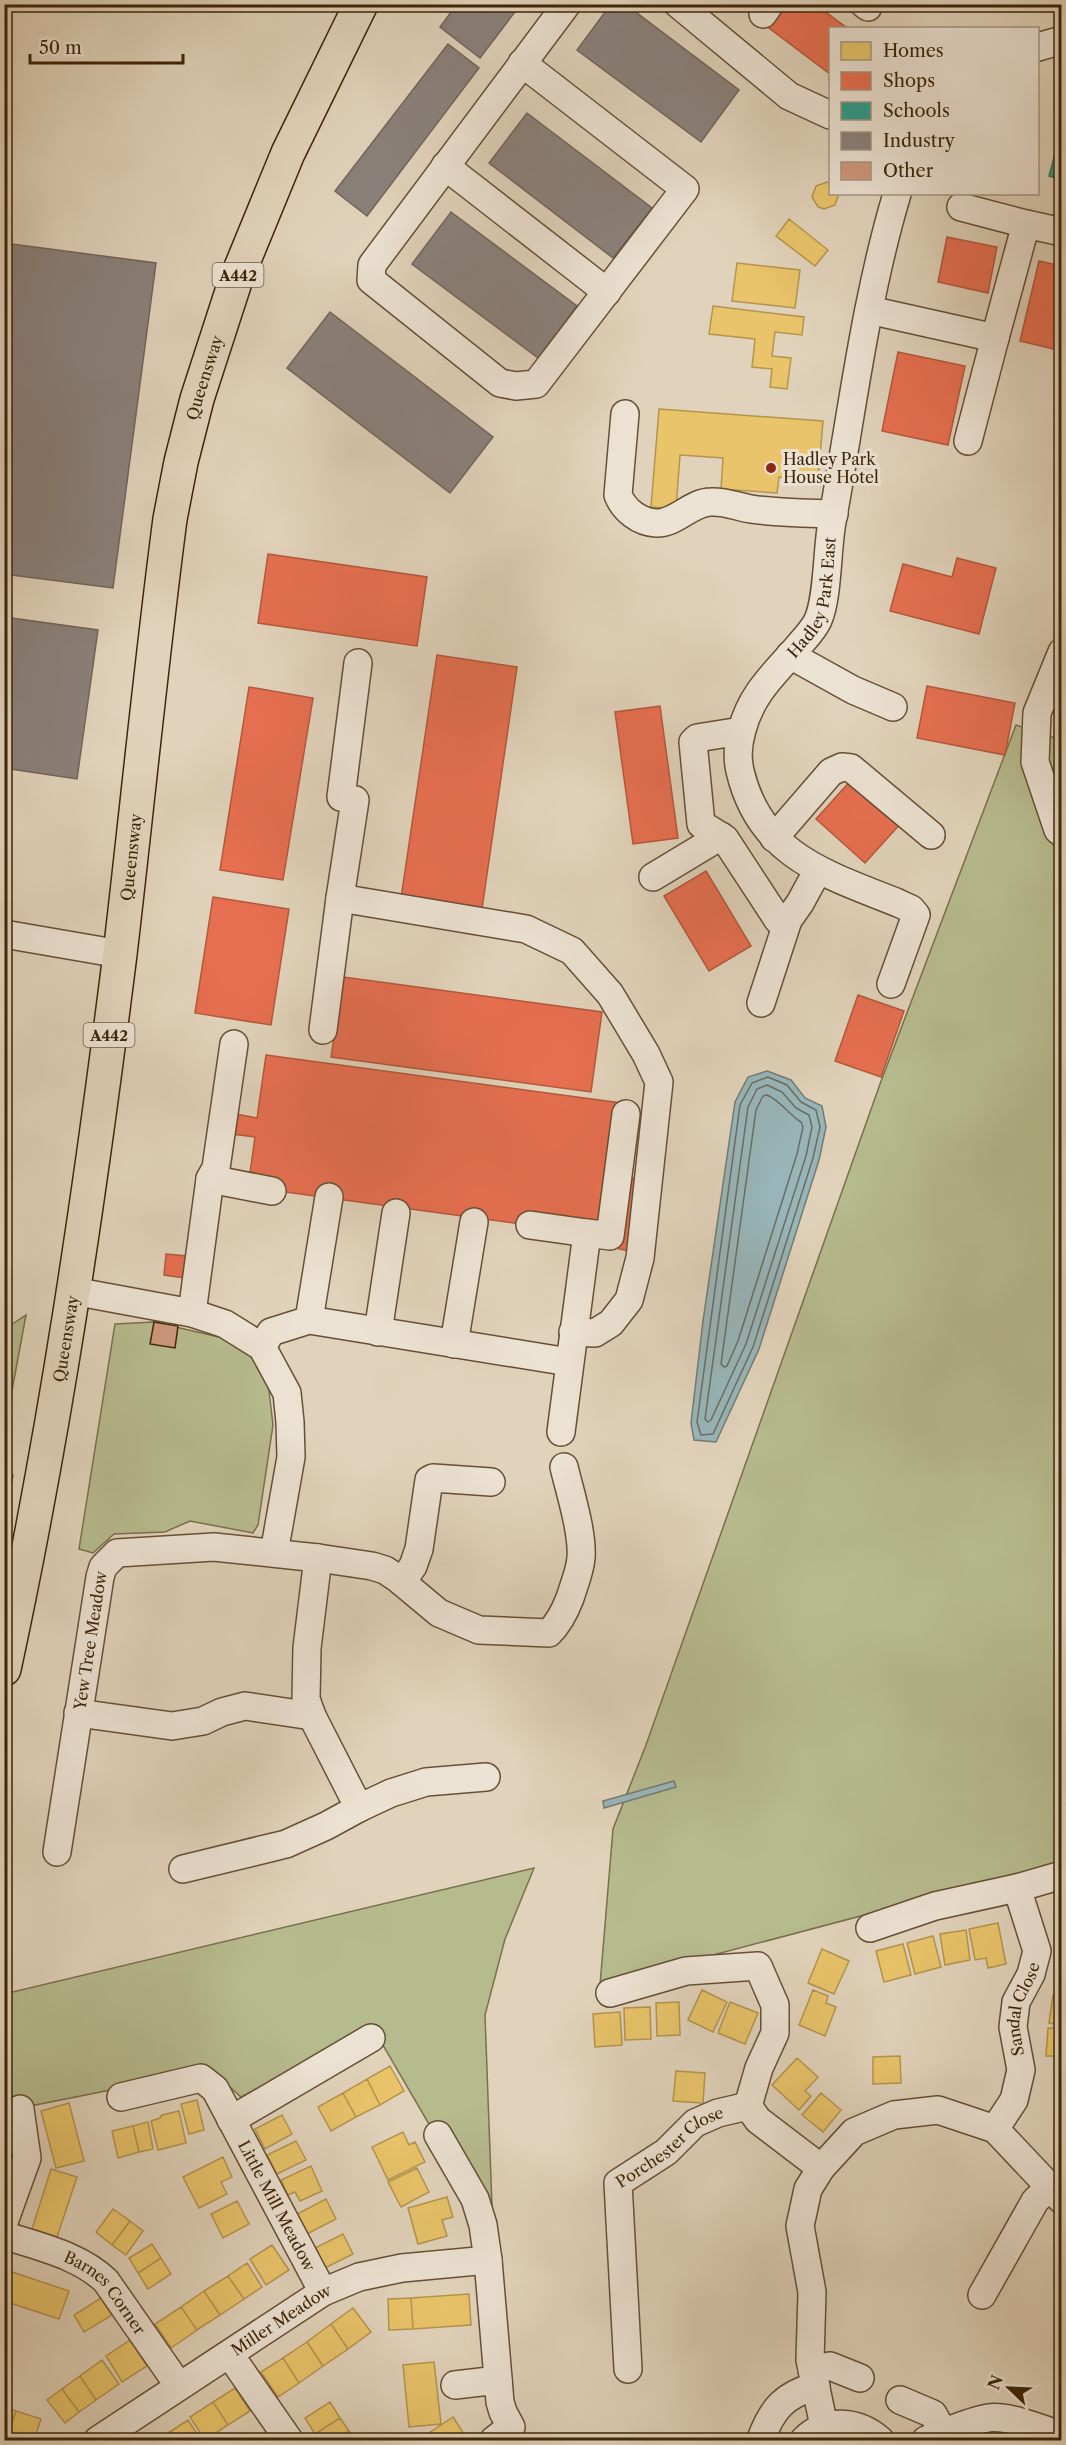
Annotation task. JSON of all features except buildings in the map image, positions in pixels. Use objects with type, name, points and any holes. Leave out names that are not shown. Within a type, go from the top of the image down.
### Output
[{"type":"main road","name":"Queensway","points":[[4,1669],[33,1536],[73,1291],[120,954],[170,519],[181,462],[214,342],[235,282],[288,153],[361,4]]},
{"type":"main road","name":"Queensway","points":[[331,67],[387,4]]},
{"type":"street","points":[[522,63],[685,189],[536,384],[516,386],[500,383],[371,280],[372,265],[445,166],[522,63],[567,4]]},
{"type":"street","points":[[684,6],[789,96],[829,114]]},
{"type":"street","points":[[1039,47],[1062,40]]},
{"type":"street","points":[[445,166],[607,292]]},
{"type":"street","name":"Hadley Park East","points":[[891,984],[916,915],[898,903],[818,870],[774,838],[755,810],[739,768],[741,731],[751,703],[818,620],[822,606],[834,514],[869,310],[884,236],[897,195]]},
{"type":"street","points":[[961,207],[1062,232]]},
{"type":"street","points":[[968,441],[1026,224]]},
{"type":"street","points":[[869,310],[995,338]]},
{"type":"street","points":[[625,414],[618,495],[622,504],[634,516],[647,522],[663,523],[696,505],[709,501],[759,510],[834,514]]},
{"type":"street","points":[[1062,652],[1037,713],[1035,762],[1058,830],[1062,833]]},
{"type":"street","points":[[790,655],[854,690],[893,707]]},
{"type":"street","points":[[323,1030],[355,800],[341,797],[358,663]]},
{"type":"street","points":[[741,731],[697,738],[693,742],[701,824],[721,836],[737,855],[778,920],[788,920]]},
{"type":"street","points":[[774,838],[831,772],[842,767],[851,768],[931,835]]},
{"type":"street","points":[[653,877],[721,836]]},
{"type":"street","points":[[761,1003],[788,920],[818,870]]},
{"type":"street","points":[[340,898],[526,929],[572,951],[610,994],[646,1054],[659,1082],[640,1258],[628,1300],[610,1323],[595,1333],[573,1332]]},
{"type":"street","points":[[4,934],[120,954]]},
{"type":"street","points":[[192,1313],[210,1179],[216,1168],[234,1044]]},
{"type":"street","points":[[530,1225],[610,1236],[626,1114]]},
{"type":"street","points":[[210,1179],[272,1191]]},
{"type":"street","points":[[309,1320],[329,1197]]},
{"type":"street","points":[[378,1332],[396,1213]]},
{"type":"street","points":[[454,1344],[474,1222]]},
{"type":"street","points":[[561,1431],[587,1233]]},
{"type":"street","points":[[73,1291],[192,1313],[225,1324],[262,1347],[287,1393],[290,1422],[291,1457],[274,1553]]},
{"type":"street","points":[[262,1347],[271,1332],[309,1320],[569,1362]]},
{"type":"street","name":"Yew Tree Meadow","points":[[57,1852],[100,1577],[103,1567],[117,1553],[197,1546],[318,1558],[385,1570],[439,1612],[479,1630],[549,1633],[556,1626],[566,1606],[581,1555],[573,1502],[564,1467]]},
{"type":"street","points":[[402,1582],[413,1566],[419,1549],[429,1480],[433,1478],[491,1482]]},
{"type":"street","points":[[318,1558],[305,1672],[306,1699],[312,1716],[359,1808]]},
{"type":"street","points":[[78,1713],[172,1726],[204,1721],[222,1712],[245,1706],[312,1716]]},
{"type":"street","points":[[183,1869],[286,1844],[391,1793],[426,1782],[486,1778]]},
{"type":"street","points":[[870,1928],[934,1906],[1017,1888],[1055,1877]]},
{"type":"street","name":"Sandal Close","points":[[995,2129],[1014,2100],[1021,2070],[1013,2027],[1016,2002],[1031,1974],[1037,1951],[1017,1888]]},
{"type":"street","name":"Porchester Close","points":[[610,1993],[686,1971],[758,1966],[775,2005],[775,2033],[759,2068],[748,2106]]},
{"type":"street","points":[[231,2120],[371,2038]]},
{"type":"street","name":"Little Mill Meadow","points":[[121,2097],[201,2078],[215,2089],[323,2292]]},
{"type":"street","name":"Porchester Close","points":[[748,2106],[758,2120],[821,2168]]},
{"type":"street","name":"Porchester Close","points":[[628,2368],[618,2184],[666,2152],[694,2123],[718,2113],[748,2106]]},
{"type":"street","points":[[4,2222],[27,2158],[20,2109]]},
{"type":"street","points":[[880,2440],[856,2425],[840,2423],[814,2433],[814,2378],[810,2360],[812,2292],[800,2226],[808,2189],[821,2168],[854,2132],[894,2115],[938,2110],[995,2129],[1055,2193],[1035,2201],[982,2295]]},
{"type":"street","points":[[438,2135],[475,2199],[483,2225],[502,2412],[511,2427],[494,2440]]},
{"type":"street","name":"Barnes Corner","points":[[4,2235],[77,2260],[93,2268],[106,2281],[179,2386]]},
{"type":"street","name":"Miller Meadow","points":[[98,2440],[323,2292],[359,2277],[402,2268],[488,2260]]},
{"type":"street","points":[[230,2355],[289,2440]]},
{"type":"street","points":[[761,2439],[769,2416],[789,2396],[830,2366],[860,2378]]},
{"type":"street","points":[[455,2385],[498,2380]]},
{"type":"street","points":[[900,2400],[933,2414],[934,2438],[990,2418],[1024,2423],[1062,2436]]},
{"type":"green space","points":[[1016,725],[1061,740],[1061,1863],[600,1985],[613,1829],[646,1745],[880,1084]]},
{"type":"green space","points":[[26,1315],[5,1428],[5,1329]]},
{"type":"green space","points":[[154,1322],[236,1341],[267,1374],[273,1425],[258,1525],[253,1533],[190,1521],[165,1532],[114,1534],[93,1553],[79,1549],[115,1324]]},
{"type":"green space","points":[[4,1474],[13,1475],[5,1524]]},
{"type":"green space","points":[[534,1868],[505,1939],[485,2015],[493,2234],[373,2028],[241,2097],[211,2070],[5,2111],[4,1994]]},
{"type":"water","points":[[767,1071],[791,1080],[805,1098],[822,1106],[826,1127],[819,1160],[759,1349],[716,1442],[694,1440],[691,1423],[703,1321],[735,1102],[748,1077]]},
{"type":"water","points":[[674,1781],[676,1787],[604,1808],[603,1801]]},
{"type":"place","name":"Hadley Park House Hotel","points":[[771,468]]}]
